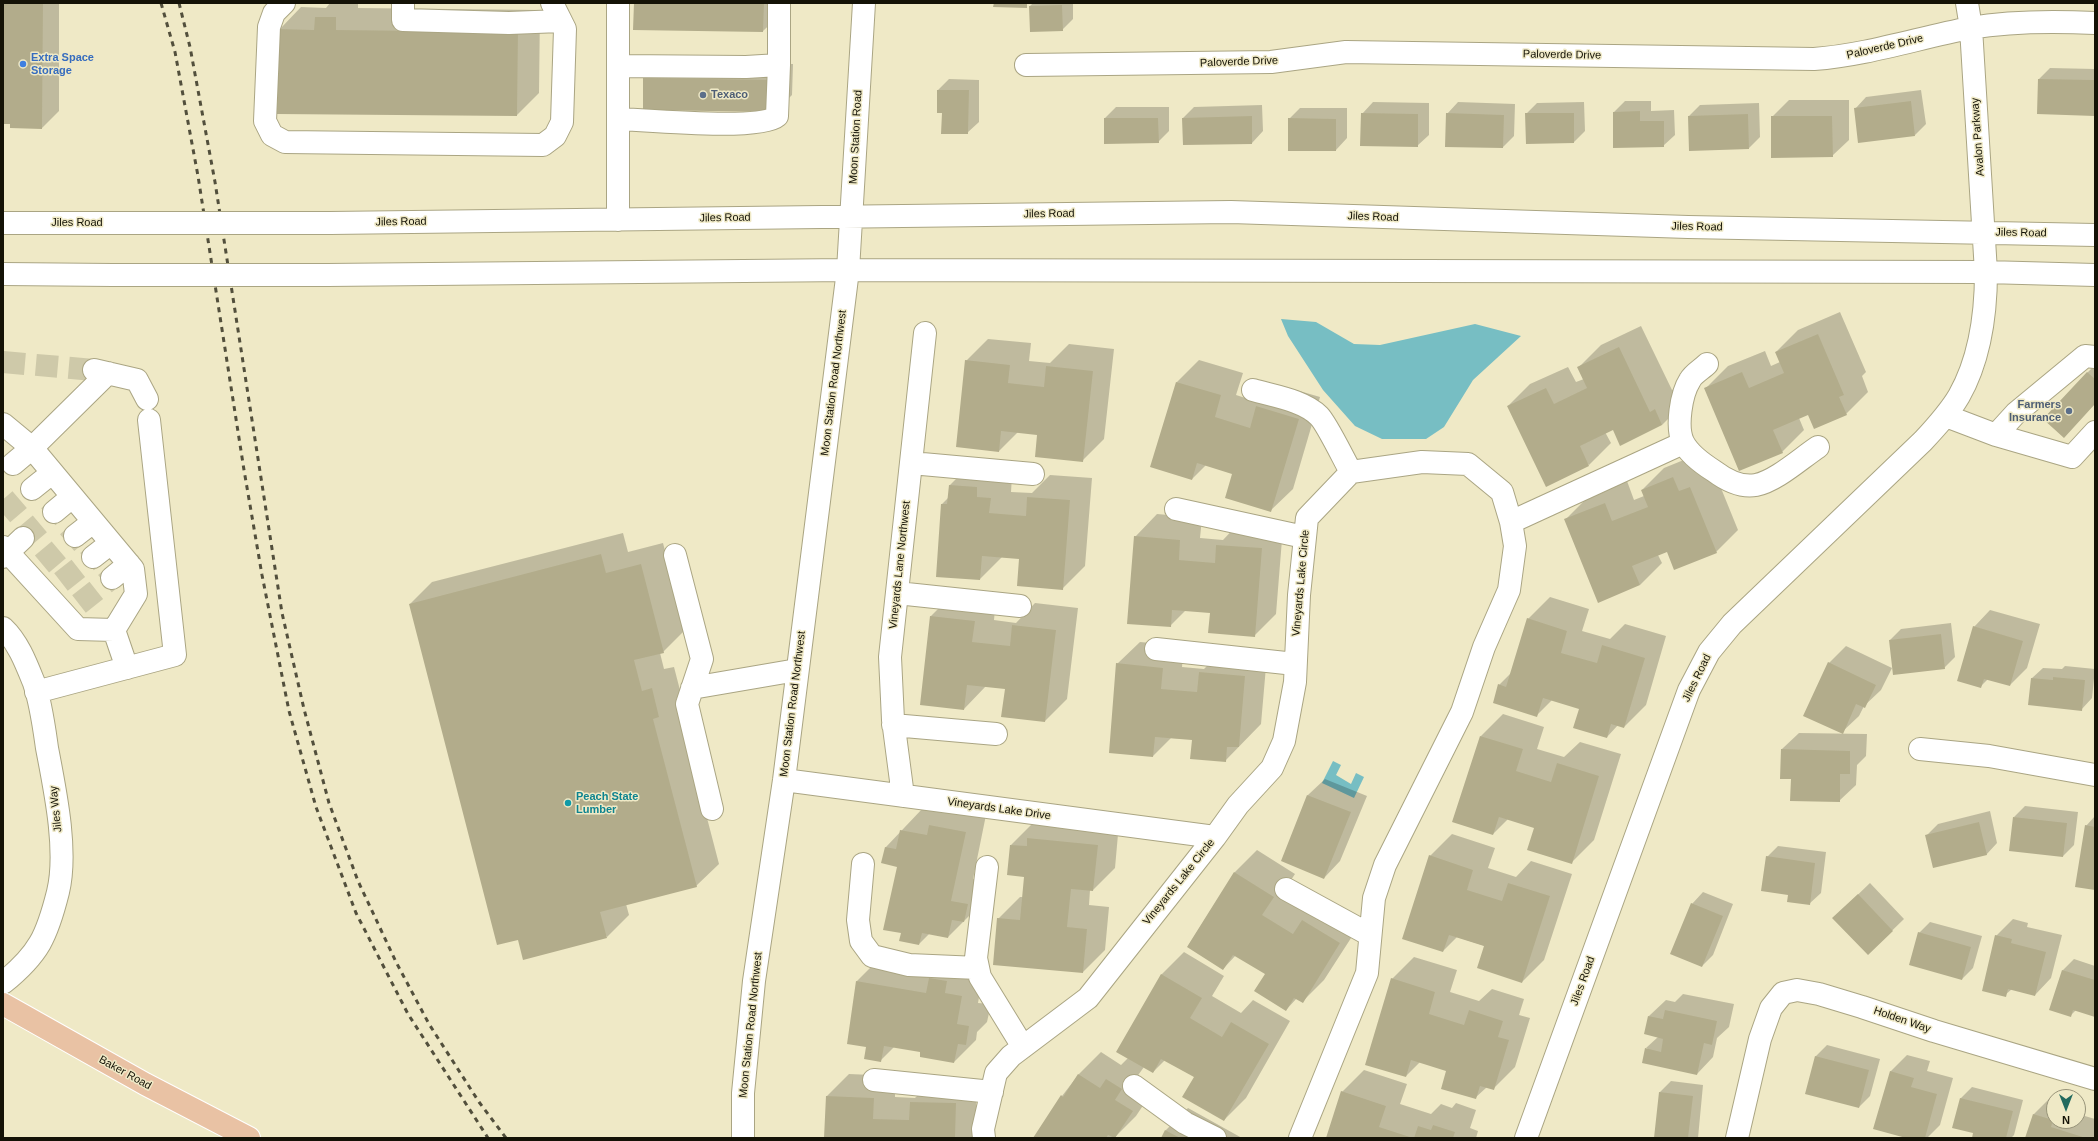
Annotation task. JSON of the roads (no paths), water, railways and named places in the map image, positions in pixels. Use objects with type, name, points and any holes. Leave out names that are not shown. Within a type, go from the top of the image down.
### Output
[{"type":"main road","name":"Baker Road","points":[[3,1004],[145,1084],[249,1138]]},
{"type":"street","points":[[284,3],[274,13],[269,27],[265,120],[272,135],[285,142],[543,145],[555,136],[562,122],[565,29],[557,12],[509,23],[403,20],[403,3]]},
{"type":"street","points":[[618,3],[618,220]]},
{"type":"street","points":[[618,119],[751,124],[773,120],[777,116],[779,3]]},
{"type":"street","name":"Moon Station Road","points":[[848,270],[864,3]]},
{"type":"street","name":"Avalon Parkway","points":[[1967,3],[1972,28],[1986,272]]},
{"type":"street","name":"Paloverde Drive","points":[[1026,65],[1271,62],[1346,52],[1814,59],[1842,57],[1972,28],[2051,21],[2095,23]]},
{"type":"street","points":[[618,66],[746,67],[779,65]]},
{"type":"street","name":"Jiles Road","points":[[3,223],[330,223],[1232,212],[1688,227],[2095,235]]},
{"type":"street","points":[[3,274],[327,275],[848,270],[1986,272],[2095,275]]},
{"type":"street","name":"Moon Station Road Northwest","points":[[743,1138],[743,1094],[754,981],[784,780],[848,270]]},
{"type":"street","name":"Jiles Road","points":[[1526,1138],[1689,690],[1709,652],[1732,624],[1923,441],[1946,416],[1969,376],[1980,340],[1986,301],[1986,272]]},
{"type":"street","name":"Vineyards Lane Northwest","points":[[904,796],[893,725],[890,658],[925,333]]},
{"type":"street","points":[[1996,435],[2016,413],[2090,357]]},
{"type":"street","points":[[1708,364],[1690,380],[1681,404],[1679,428],[1683,443],[1700,461],[1719,476],[1739,485],[1755,485],[1770,480],[1818,447]]},
{"type":"street","points":[[13,464],[32,448],[101,371],[137,380],[148,410],[175,654],[36,692]]},
{"type":"street","points":[[1253,390],[1285,399],[1305,407],[1319,416],[1351,472],[1422,462],[1468,464],[1502,492],[1511,522],[1515,546],[1509,590],[1484,647],[1462,712],[1385,865],[1374,898],[1366,973],[1300,1138]]},
{"type":"street","points":[[1946,416],[1996,435],[2072,457],[2095,432]]},
{"type":"street","points":[[5,428],[32,448],[133,569],[136,594],[114,630]]},
{"type":"street","points":[[1511,522],[1683,443]]},
{"type":"street","points":[[911,462],[1033,474]]},
{"type":"street","name":"Vineyards Lake Circle","points":[[984,1138],[983,1129],[996,1073],[1011,1056],[1088,998],[1215,837],[1238,805],[1272,768],[1284,741],[1295,682],[1298,595],[1307,518],[1351,472]]},
{"type":"street","points":[[32,489],[52,473]]},
{"type":"street","points":[[54,512],[72,497]]},
{"type":"street","points":[[1176,509],[1304,537]]},
{"type":"street","points":[[75,536],[93,522]]},
{"type":"street","points":[[93,557],[111,543]]},
{"type":"street","points":[[9,548],[35,569],[54,588],[72,609],[78,628],[114,630]]},
{"type":"street","points":[[675,555],[702,659],[687,704],[712,809]]},
{"type":"street","points":[[112,578],[129,564]]},
{"type":"street","points":[[897,593],[1020,606]]},
{"type":"street","name":"Jiles Way","points":[[3,628],[14,639],[36,692],[56,799],[61,857],[58,890],[49,922],[38,948],[23,967],[3,983]]},
{"type":"street","points":[[114,630],[127,668]]},
{"type":"street","points":[[1156,649],[1295,664]]},
{"type":"street","points":[[692,688],[798,670]]},
{"type":"street","points":[[893,725],[996,734]]},
{"type":"street","points":[[1920,749],[1989,756],[2095,774]]},
{"type":"street","name":"Vineyards Lake Drive","points":[[784,780],[1215,837]]},
{"type":"street","points":[[863,864],[858,920],[861,941],[872,956],[909,965],[978,968]]},
{"type":"street","points":[[987,867],[976,958],[978,968],[980,977],[1023,1047]]},
{"type":"street","points":[[1286,889],[1370,935]]},
{"type":"street","name":"Holden Way","points":[[1737,1138],[1760,1038],[1770,1008],[1783,993],[1797,990],[1819,994],[1934,1031],[2095,1079]]},
{"type":"street","points":[[874,1080],[992,1092]]},
{"type":"street","points":[[1134,1086],[1185,1123],[1216,1138]]},
{"type":"water","points":[[1281,319],[1316,322],[1354,344],[1380,345],[1475,324],[1521,336],[1473,380],[1444,427],[1426,439],[1382,439],[1355,426],[1323,390],[1288,336]]},
{"type":"water","points":[[1333,761],[1341,765],[1336,775],[1351,784],[1356,773],[1364,777],[1354,798],[1322,783]]},
{"type":"tunnel","points":[[3,362],[94,370]]},
{"type":"tunnel","points":[[3,514],[32,489]]},
{"type":"tunnel","points":[[23,538],[54,512]]},
{"type":"tunnel","points":[[42,564],[75,536]]},
{"type":"tunnel","points":[[61,582],[93,557]]},
{"type":"tunnel","points":[[79,604],[112,578]]},
{"type":"railway","points":[[161,3],[175,52],[198,176],[262,575],[289,711],[316,807],[356,913],[408,1014],[488,1138]]},
{"type":"railway","points":[[179,3],[190,47],[215,182],[282,613],[304,709],[329,803],[358,881],[396,962],[429,1024],[479,1102],[506,1138]]},
{"type":"place","name":"Extra Space Storage","points":[[23,64]]},
{"type":"place","name":"Texaco","points":[[703,95]]},
{"type":"place","name":"Farmers Insurance","points":[[2069,411]]},
{"type":"place","name":"Peach State Lumber","points":[[568,803]]}]
